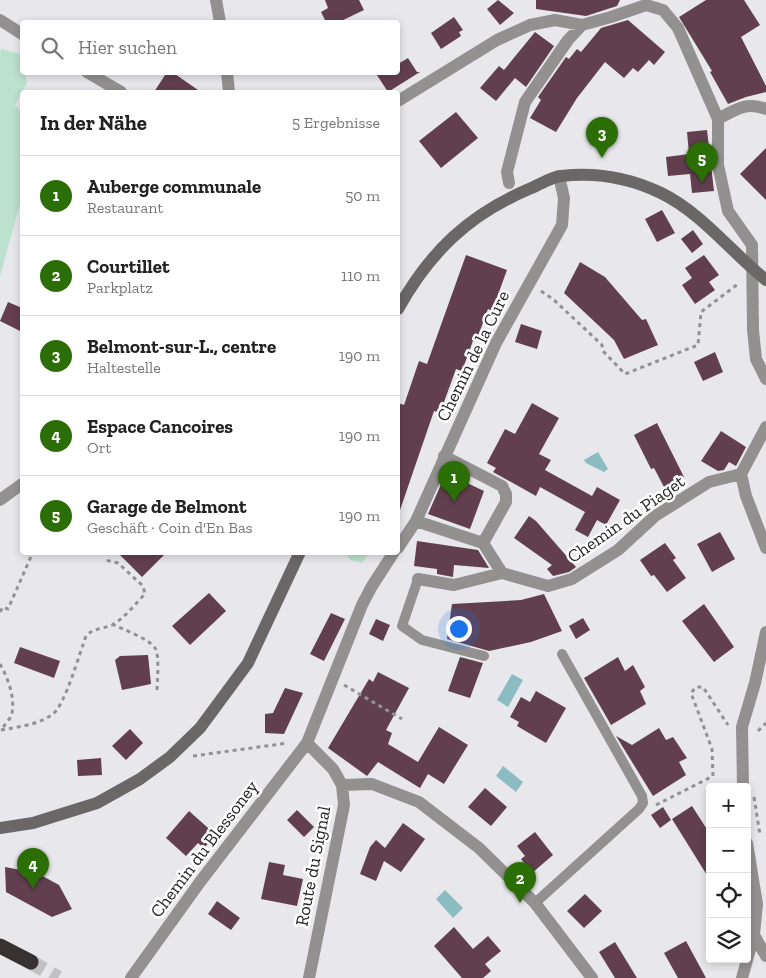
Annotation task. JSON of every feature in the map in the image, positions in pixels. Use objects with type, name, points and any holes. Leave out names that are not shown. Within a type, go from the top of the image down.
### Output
[{"type":"highway","points":[[0,946],[31,962]]},
{"type":"street","points":[[216,0],[220,20]]},
{"type":"street","points":[[400,100],[497,40],[530,25],[555,20],[582,25],[611,17],[645,3],[663,10],[678,28],[718,119],[718,164],[728,211],[752,245],[754,270],[752,330],[756,359],[766,379]]},
{"type":"street","points":[[0,20],[20,33]]},
{"type":"street","points":[[509,183],[507,172],[525,102],[568,40],[582,25]]},
{"type":"street","points":[[93,75],[118,90]]},
{"type":"street","points":[[227,75],[230,90]]},
{"type":"street","points":[[718,119],[742,106],[759,106],[766,109]]},
{"type":"street","points":[[400,306],[413,283],[433,256],[465,226],[513,196],[559,176],[599,174],[638,183],[662,194],[683,207],[711,229],[766,280]]},
{"type":"street","name":"Chemin de la Cure","points":[[400,545],[416,521],[496,342],[562,226],[564,198],[559,176]]},
{"type":"street","points":[[766,427],[741,474],[746,496],[766,548]]},
{"type":"street","points":[[444,456],[502,486],[506,494],[506,502],[483,543]]},
{"type":"street","name":"Chemin du Piaget","points":[[502,574],[548,586],[572,579],[618,550],[655,516],[709,482],[741,474]]},
{"type":"street","points":[[0,500],[20,485]]},
{"type":"street","points":[[416,521],[483,543],[502,574],[454,585],[418,579]]},
{"type":"street","points":[[0,828],[34,823],[97,803],[140,779],[170,757],[200,728],[248,663],[299,555]]},
{"type":"street","points":[[301,742],[332,678],[372,586],[392,555]]},
{"type":"street","points":[[743,783],[742,728],[761,682],[766,632]]},
{"type":"street","name":"Route du Signal","points":[[301,742],[333,769],[342,785],[344,805],[309,978]]},
{"type":"street","name":"Chemin du Blessoney","points":[[131,978],[301,742]]},
{"type":"street","points":[[342,785],[372,784],[418,802],[479,848],[535,903],[592,978]]},
{"type":"street","points":[[742,978],[754,935],[757,904],[751,867]]},
{"type":"street","points":[[754,935],[766,956]]},
{"type":"lane","points":[[418,579],[402,626],[422,640],[484,656]]},
{"type":"lane","points":[[535,903],[644,803],[642,796],[562,654]]},
{"type":"path","points":[[539,289],[553,299],[602,345],[603,351],[625,374],[698,345],[701,312],[744,280]]},
{"type":"path","points":[[0,612],[3,607],[8,609],[32,555]]},
{"type":"path","points":[[0,664],[6,674],[11,693],[12,714],[1,730],[28,726],[54,714],[65,694],[86,636],[90,631],[112,624],[131,609],[145,594],[144,586],[118,563],[105,560]]},
{"type":"path","points":[[112,624],[146,640],[155,648],[157,654],[157,692]]},
{"type":"path","points":[[332,678],[402,719]]},
{"type":"path","points":[[644,803],[656,805],[713,776],[712,749],[691,692],[696,687],[703,687],[729,728],[742,728]]},
{"type":"path","points":[[757,732],[766,723]]},
{"type":"path","points":[[193,756],[301,742]]},
{"type":"path","points":[[754,795],[760,840]]},
{"type":"green space","points":[[2,49],[20,54],[20,75],[25,75],[27,83],[23,90],[20,90],[20,96],[15,105],[20,111],[20,204],[0,276],[0,51]]},
{"type":"green space","points":[[347,555],[368,555],[362,563],[350,560]]},
{"type":"water","points":[[598,452],[608,469],[604,472],[586,463],[584,460]]},
{"type":"water","points":[[512,674],[523,680],[508,707],[497,700]]},
{"type":"water","points":[[503,766],[523,782],[516,792],[496,776]]},
{"type":"water","points":[[445,890],[463,908],[453,918],[436,899]]},
{"type":"building","points":[[325,0],[359,0],[364,10],[343,20],[325,20],[321,12],[328,8]]},
{"type":"building","points":[[498,0],[514,13],[500,25],[487,9]]},
{"type":"building","points":[[536,0],[620,0],[617,6],[586,16],[536,9]]},
{"type":"building","points":[[706,0],[744,0],[760,25],[741,37],[766,86],[766,92],[728,104],[710,72],[712,71],[679,17]]},
{"type":"building","points":[[454,17],[463,30],[459,32],[461,36],[441,49],[431,33]]},
{"type":"building","points":[[628,20],[665,52],[654,65],[649,60],[638,72],[633,68],[624,78],[605,62],[577,98],[556,132],[530,118],[541,100],[538,97],[566,57],[569,59],[577,49],[581,52],[601,28]]},
{"type":"building","points":[[535,32],[554,46],[526,87],[515,78],[496,101],[480,88],[499,66],[504,70]]},
{"type":"building","points":[[408,58],[417,72],[420,72],[391,90],[387,90],[377,75],[400,75],[400,63]]},
{"type":"building","points":[[165,75],[176,75],[198,90],[155,90]]},
{"type":"building","points":[[456,112],[478,138],[441,168],[419,141]]},
{"type":"building","points":[[707,130],[714,191],[692,193],[690,174],[668,176],[666,157],[689,154],[687,132]]},
{"type":"building","points":[[766,148],[766,200],[740,174]]},
{"type":"building","points":[[662,210],[675,233],[657,242],[645,219]]},
{"type":"building","points":[[693,230],[703,244],[692,253],[681,239]]},
{"type":"building","points":[[466,255],[507,270],[492,311],[488,309],[477,339],[474,338],[462,371],[456,369],[440,413],[434,411],[400,510],[400,404],[404,405],[419,361],[427,364]]},
{"type":"building","points":[[704,255],[719,275],[709,282],[715,290],[695,304],[682,285],[692,278],[685,268]]},
{"type":"building","points":[[580,262],[605,277],[642,320],[646,319],[658,345],[624,359],[614,340],[564,293]]},
{"type":"building","points":[[8,302],[20,307],[20,331],[0,321]]},
{"type":"building","points":[[521,324],[542,331],[537,349],[515,342]]},
{"type":"building","points":[[715,352],[723,372],[703,381],[694,362]]},
{"type":"building","points":[[532,403],[559,418],[539,454],[551,460],[545,470],[592,496],[597,487],[620,500],[606,525],[597,520],[588,537],[575,530],[585,512],[540,487],[536,496],[493,472],[496,468],[487,463],[505,429],[515,434]]},
{"type":"building","points":[[657,423],[684,477],[664,487],[654,468],[651,469],[634,435]]},
{"type":"building","points":[[721,431],[746,447],[736,466],[729,462],[724,470],[718,471],[701,461]]},
{"type":"building","points":[[446,473],[484,491],[470,529],[428,514]]},
{"type":"building","points":[[529,516],[536,521],[576,567],[569,572],[553,576],[547,569],[552,565],[514,538]]},
{"type":"building","points":[[720,532],[735,559],[712,572],[697,544]]},
{"type":"building","points":[[417,541],[478,550],[489,568],[454,565],[453,577],[437,574],[437,569],[414,566]]},
{"type":"building","points":[[665,543],[676,558],[673,560],[686,578],[667,592],[654,575],[651,576],[640,560]]},
{"type":"building","points":[[120,555],[164,555],[142,577]]},
{"type":"building","points":[[209,593],[226,611],[190,645],[172,626]]},
{"type":"building","points":[[544,594],[562,631],[531,642],[489,651],[447,639],[452,604],[521,600]]},
{"type":"building","points":[[704,604],[734,647],[714,662],[682,621]]},
{"type":"building","points":[[331,613],[345,619],[324,661],[310,654]]},
{"type":"building","points":[[583,618],[590,630],[576,639],[569,626]]},
{"type":"building","points":[[376,619],[390,625],[383,641],[369,634]]},
{"type":"building","points":[[20,647],[60,661],[54,678],[14,663]]},
{"type":"building","points":[[148,655],[151,684],[122,690],[115,660],[120,656]]},
{"type":"building","points":[[460,657],[483,663],[470,698],[448,691]]},
{"type":"building","points":[[618,657],[625,671],[633,665],[645,687],[640,691],[646,704],[611,725],[584,678]]},
{"type":"building","points":[[378,672],[409,688],[386,730],[392,733],[388,744],[418,762],[439,727],[468,745],[444,784],[428,774],[420,788],[378,762],[367,776],[328,748],[369,679],[373,682]]},
{"type":"building","points":[[285,688],[303,693],[284,734],[265,733],[265,714],[273,713]]},
{"type":"building","points":[[536,691],[566,708],[546,743],[517,726],[519,722],[510,717],[521,697],[530,702]]},
{"type":"building","points":[[659,728],[666,740],[673,737],[687,758],[679,762],[686,775],[653,796],[616,736],[632,745]]},
{"type":"building","points":[[130,729],[143,743],[126,760],[112,746]]},
{"type":"building","points":[[101,758],[102,775],[78,776],[77,760]]},
{"type":"building","points":[[485,788],[507,807],[491,826],[468,807]]},
{"type":"building","points":[[692,806],[706,828],[706,874],[672,819]]},
{"type":"building","points":[[663,807],[671,820],[660,828],[651,815]]},
{"type":"building","points":[[297,810],[314,827],[304,837],[287,820]]},
{"type":"building","points":[[189,811],[216,835],[204,848],[198,843],[186,856],[166,838]]},
{"type":"building","points":[[403,823],[425,839],[401,872],[384,861],[376,881],[360,874],[370,847],[376,840],[385,848]]},
{"type":"building","points":[[535,832],[553,855],[532,873],[521,859],[525,856],[517,846]]},
{"type":"building","points":[[269,862],[285,865],[283,875],[303,879],[297,906],[261,899]]},
{"type":"building","points":[[5,867],[37,873],[59,885],[72,909],[52,917],[6,892]]},
{"type":"building","points":[[585,894],[602,911],[584,928],[567,911]]},
{"type":"building","points":[[217,901],[240,918],[231,930],[208,914]]},
{"type":"building","points":[[454,927],[473,949],[488,936],[501,951],[485,964],[491,971],[483,978],[462,978],[434,946]]},
{"type":"building","points":[[686,941],[706,978],[678,978],[664,953]]},
{"type":"building","points":[[615,942],[637,978],[615,978],[599,952]]},
{"type":"tunnel","points":[[31,962],[58,978]]},
{"type":"place","name":"Belmont-sur-L., centre","points":[[602,158]]},
{"type":"place","name":"Garage de Belmont","points":[[702,183]]},
{"type":"place","name":"Auberge communale","points":[[454,502]]},
{"type":"place","name":"Espace Cancoires","points":[[33,889]]},
{"type":"place","name":"Courtillet","points":[[520,903]]}]
